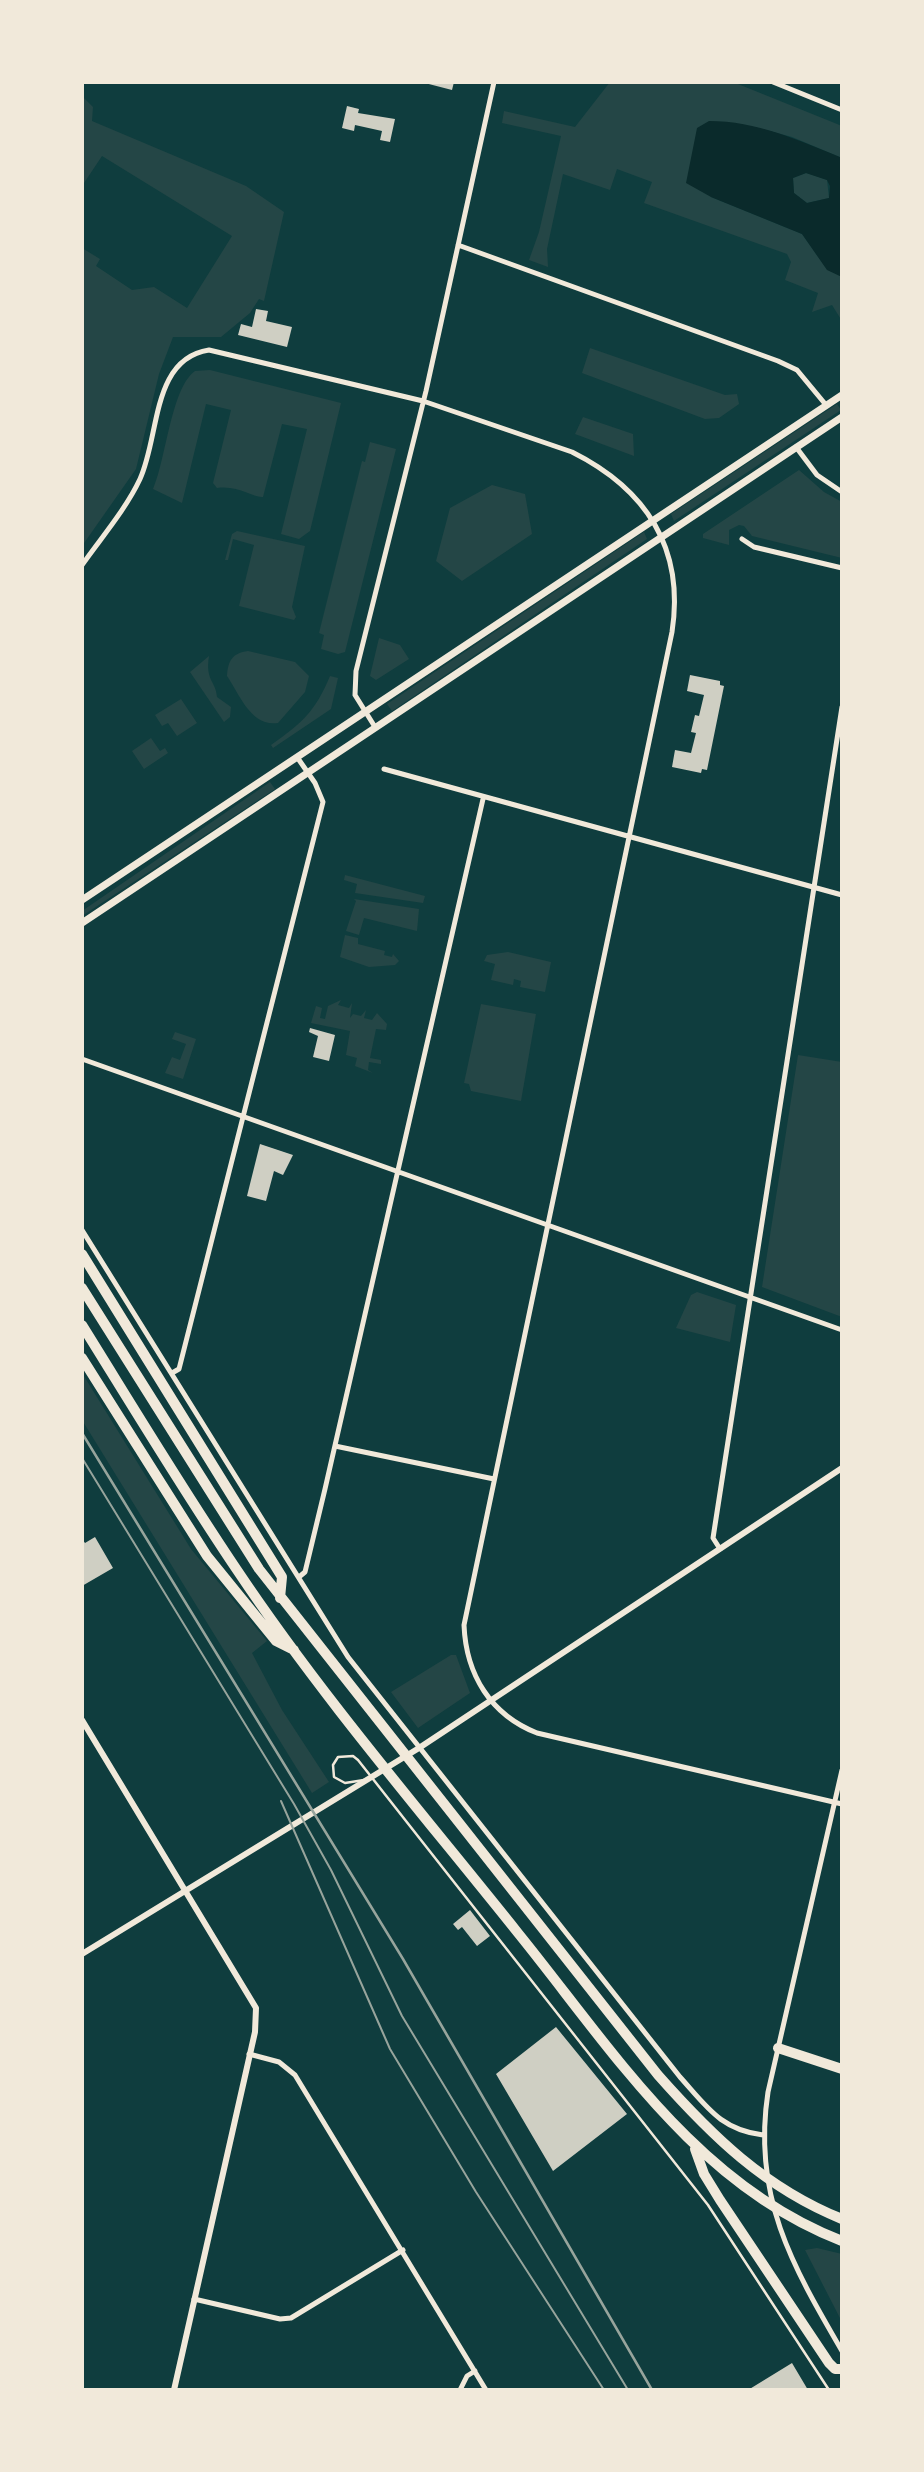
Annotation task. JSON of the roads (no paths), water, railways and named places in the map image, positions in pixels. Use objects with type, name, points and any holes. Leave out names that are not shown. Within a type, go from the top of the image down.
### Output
[{"type":"highway","points":[[82,1254],[282,1577],[281,1598]]},
{"type":"highway","points":[[82,1288],[197,1472],[281,1598],[665,2084],[725,2147],[747,2166],[774,2185],[842,2219]]},
{"type":"highway","points":[[82,1325],[238,1572],[384,1767],[641,2088],[695,2147],[755,2197],[799,2223],[842,2241]]},
{"type":"highway","points":[[82,1358],[207,1556],[276,1641],[297,1652]]},
{"type":"highway","points":[[778,2048],[842,2069]]},
{"type":"highway","points":[[695,2147],[704,2174],[720,2200],[829,2363],[835,2369],[842,2369]]},
{"type":"highway","points":[[829,2214],[842,2210]]},
{"type":"main road","points":[[82,900],[842,395]]},
{"type":"main road","points":[[82,923],[842,417]]},
{"type":"street","points":[[375,727],[354,689],[356,671],[423,401],[495,82]]},
{"type":"street","points":[[773,82],[842,110]]},
{"type":"street","points":[[458,246],[778,361],[797,370],[826,405]]},
{"type":"street","points":[[82,565],[139,480],[167,381],[186,356],[209,349],[423,401],[572,452],[594,463],[635,495],[652,521],[671,562],[676,604],[464,1626],[470,1662],[490,1700],[513,1724],[537,1732],[842,1804]]},
{"type":"street","points":[[796,447],[817,475],[842,492]]},
{"type":"street","points":[[741,539],[754,547],[842,568]]},
{"type":"street","points":[[720,1549],[713,1538],[842,707]]},
{"type":"street","points":[[172,1373],[179,1369],[323,802],[297,757]]},
{"type":"street","points":[[384,769],[483,799],[842,895]]},
{"type":"street","points":[[299,1577],[305,1572],[335,1446],[483,799]]},
{"type":"street","points":[[82,1059],[842,1330]]},
{"type":"street","points":[[82,1230],[348,1657],[416,1750],[680,2077],[722,2122],[736,2130],[763,2135]]},
{"type":"street","points":[[335,1446],[494,1479]]},
{"type":"street","points":[[82,1954],[416,1750],[842,1468]]},
{"type":"street","points":[[82,1720],[187,1890],[256,2008],[258,2017],[174,2390]]},
{"type":"street","points":[[842,1770],[778,2048],[763,2135],[764,2162],[775,2222],[797,2270],[842,2351]]},
{"type":"street","points":[[249,2054],[271,2058],[295,2075],[486,2390]]},
{"type":"street","points":[[194,2299],[280,2319],[291,2318],[403,2250]]},
{"type":"street","points":[[460,2390],[467,2376],[475,2371]]},
{"type":"lane","points":[[374,1780],[345,1783],[334,1777],[333,1765],[338,1758],[353,1756],[374,1780],[708,2205],[829,2390]]},
{"type":"tram line","points":[[82,1458],[294,1804],[331,1870],[402,2016],[628,2390]]},
{"type":"tram line","points":[[281,1801],[390,2049],[476,2192],[604,2390]]},
{"type":"railway","points":[[82,1433],[403,1959],[652,2390]]}]
